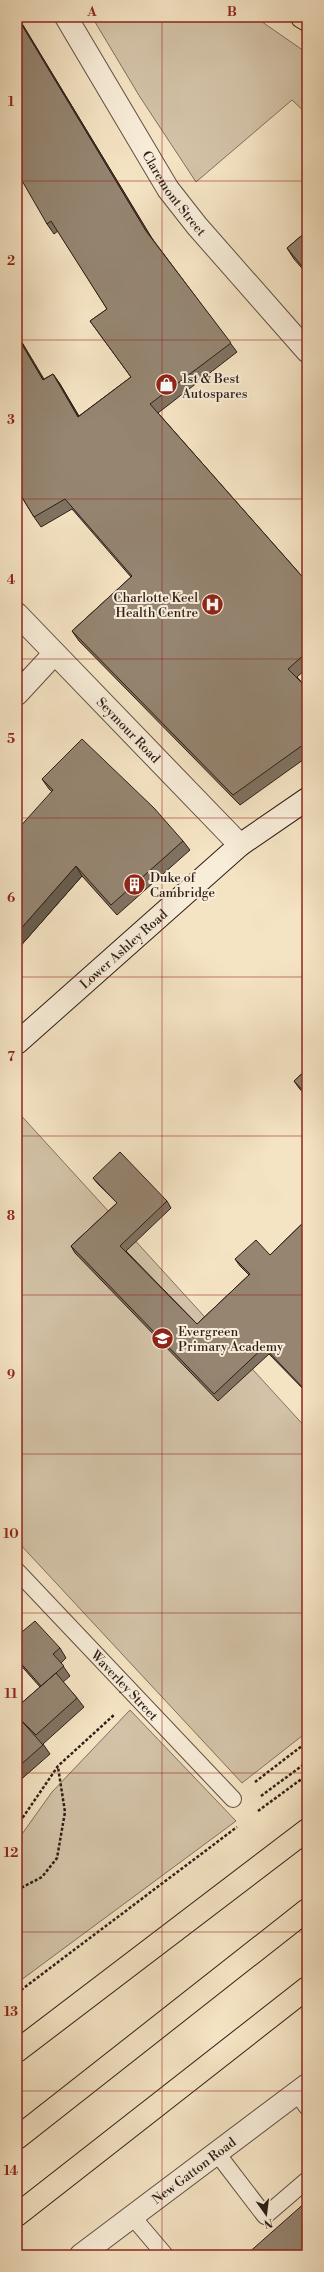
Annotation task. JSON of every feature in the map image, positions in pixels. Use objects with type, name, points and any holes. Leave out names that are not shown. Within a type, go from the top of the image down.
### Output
[{"type":"main road","points":[[302,17],[307,20]]},
{"type":"main road","points":[[17,2051],[307,1830]]},
{"type":"main road","points":[[17,2138],[307,1910]]},
{"type":"main road","points":[[17,2215],[307,1988]]},
{"type":"main road","points":[[262,2024],[307,1994]]},
{"type":"street","name":"Claremont Street","points":[[66,17],[168,189],[197,226],[307,350]]},
{"type":"street","name":"Seymour Road","points":[[17,614],[54,654],[240,844]]},
{"type":"street","points":[[17,694],[54,654]]},
{"type":"street","name":"Lower Ashley Road","points":[[17,1043],[240,844],[307,799]]},
{"type":"street","name":"New Gatton Road","points":[[81,2255],[131,2215],[216,2152],[304,2095]]},
{"type":"lane","name":"Waverley Street","points":[[17,1570],[238,1804]]},
{"type":"lane","points":[[216,2152],[265,2216],[307,2180]]},
{"type":"lane","points":[[131,2215],[165,2255]]},
{"type":"path","points":[[17,1826],[58,1766],[135,1695]]},
{"type":"path","points":[[238,1804],[307,1742]]},
{"type":"path","points":[[238,1804],[307,1762]]},
{"type":"path","points":[[17,1890],[42,1877],[57,1858],[65,1812],[58,1766]]},
{"type":"path","points":[[17,1993],[307,1775]]},
{"type":"path","points":[[238,1804],[250,1817]]},
{"type":"shaded area","points":[[92,17],[255,17],[307,53],[307,114],[292,100],[196,182],[140,97]]},
{"type":"shaded area","name":"Evergreen Primary Academy","points":[[17,1111],[307,1429],[307,1732],[242,1783],[17,1541]]},
{"type":"shaded area","points":[[130,1710],[236,1821],[17,1983],[17,1841],[52,1792]]},
{"type":"building","points":[[17,17],[146,231],[231,343],[150,404],[307,582],[307,652],[288,669],[307,688],[307,742],[233,795],[72,631],[132,576],[65,499],[34,517],[17,489],[17,336],[43,380],[53,374],[78,417],[131,377],[90,321],[107,309],[51,221],[47,224],[17,172]]},
{"type":"building","points":[[307,231],[307,270],[306,271],[287,248]]},
{"type":"building","points":[[82,739],[154,808],[183,841],[111,905],[76,866],[17,933],[17,830],[53,790],[42,779]]},
{"type":"building","points":[[307,1069],[307,1095],[294,1081]]},
{"type":"building","points":[[120,1152],[167,1201],[120,1246],[197,1324],[250,1274],[235,1259],[256,1240],[270,1255],[307,1219],[307,1392],[264,1347],[214,1394],[71,1246],[117,1203],[93,1178]]},
{"type":"building","points":[[307,1395],[307,1402],[303,1398]]},
{"type":"building","points":[[35,1621],[60,1648],[53,1654],[64,1666],[41,1686],[17,1659],[17,1636]]},
{"type":"building","points":[[56,1673],[77,1698],[36,1735],[19,1718],[43,1745],[17,1768],[17,1707]]},
{"type":"building","points":[[307,2201],[307,2255],[246,2255]]},
{"type":"place","name":"1st & Best Autospares","points":[[167,385]]},
{"type":"place","name":"Charlotte Keel Health Centre","points":[[213,604]]},
{"type":"place","name":"Duke of Cambridge","points":[[135,884]]},
{"type":"place","name":"Evergreen Primary Academy","points":[[162,1338]]}]
